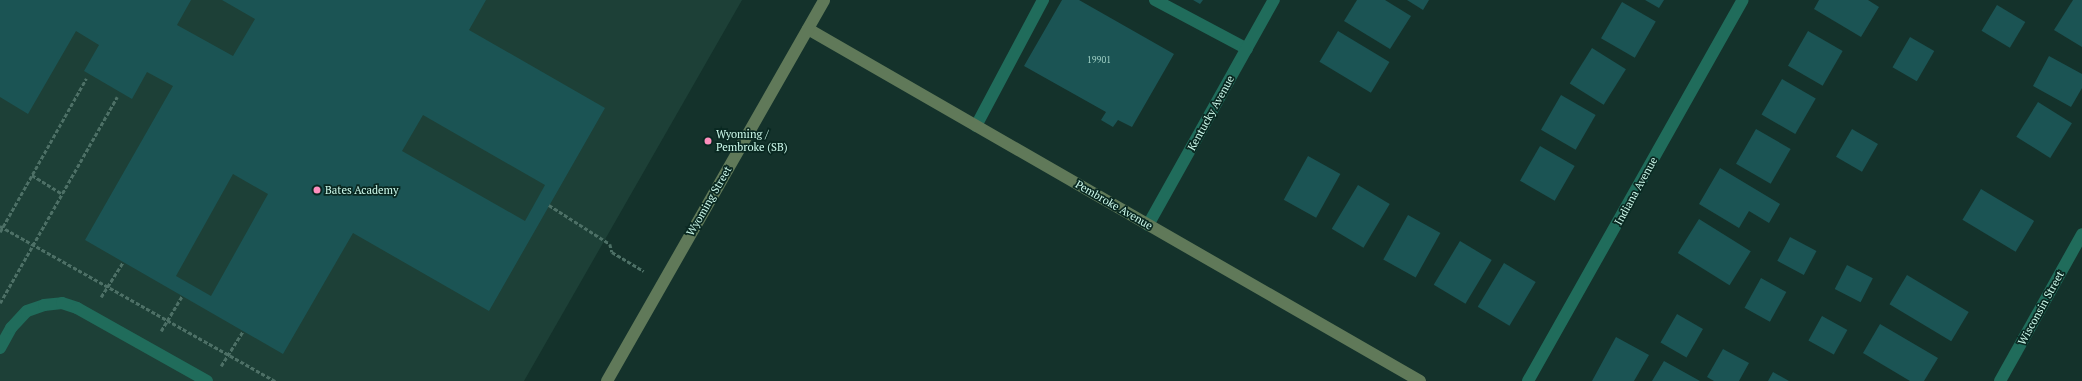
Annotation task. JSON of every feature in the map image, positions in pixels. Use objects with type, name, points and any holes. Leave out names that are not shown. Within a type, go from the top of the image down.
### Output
[{"type":"street","name":"Wyoming Street","points":[[607,381],[824,0]]},
{"type":"street","points":[[976,126],[1043,0]]},
{"type":"street","points":[[1155,0],[1247,49]]},
{"type":"street","name":"Kentucky Avenue","points":[[1148,225],[1274,0]]},
{"type":"street","name":"Indiana Avenue","points":[[1528,381],[1743,0]]},
{"type":"street","name":"Pembroke Avenue","points":[[808,29],[1420,381]]},
{"type":"street","name":"Wisconsin Street","points":[[2000,381],[2082,234]]},
{"type":"street","points":[[0,348],[12,328],[27,311],[44,305],[62,303],[77,308],[207,381]]},
{"type":"path","points":[[0,232],[86,79]]},
{"type":"path","points":[[0,304],[117,97]]},
{"type":"path","points":[[32,175],[62,194]]},
{"type":"path","points":[[549,206],[610,244],[612,252],[663,282]]},
{"type":"path","points":[[2,226],[33,245],[275,381]]},
{"type":"path","points":[[90,316],[123,262]]},
{"type":"path","points":[[150,349],[182,296]]},
{"type":"path","points":[[220,369],[243,331]]},
{"type":"shaded area","name":"Bates Academy","points":[[0,0],[742,0],[524,381],[0,381]]},
{"type":"building","points":[[0,0],[191,0],[177,25],[233,56],[255,19],[222,0],[486,0],[469,30],[605,108],[489,311],[353,233],[283,354],[85,240],[173,86],[147,72],[132,99],[84,71],[99,45],[76,31],[28,114],[0,97]],"holes":[[[423,115],[545,185],[525,221],[402,151]],[[233,174],[268,194],[211,296],[176,276]]]},
{"type":"building","points":[[1062,0],[1079,0],[1174,54],[1132,127],[1118,120],[1113,127],[1101,120],[1106,112],[1024,66]]},
{"type":"building","points":[[1193,0],[1203,0],[1200,4]]},
{"type":"building","points":[[1357,0],[1385,0],[1411,16],[1390,49],[1344,21]]},
{"type":"building","points":[[1407,0],[1429,0],[1423,10]]},
{"type":"building","points":[[1645,0],[1664,0],[1659,8]]},
{"type":"building","points":[[1819,0],[1868,0],[1879,7],[1861,37],[1814,9]]},
{"type":"building","points":[[2073,0],[2082,0],[2082,47],[2054,30]]},
{"type":"building","points":[[1622,2],[1656,22],[1635,58],[1601,38]]},
{"type":"building","points":[[1997,5],[2025,22],[2010,48],[1982,31]]},
{"type":"building","points":[[1338,31],[1389,62],[1371,93],[1319,62]]},
{"type":"building","points":[[1808,31],[1843,51],[1823,86],[1788,66]]},
{"type":"building","points":[[1910,37],[1934,51],[1917,81],[1892,67]]},
{"type":"building","points":[[1592,48],[1626,69],[1604,105],[1570,84]]},
{"type":"building","points":[[2049,56],[2082,74],[2082,88],[2071,107],[2033,86]]},
{"type":"building","points":[[1782,79],[1816,98],[1795,134],[1762,115]]},
{"type":"building","points":[[1561,95],[1596,115],[1576,150],[1541,130]]},
{"type":"building","points":[[2038,102],[2072,123],[2050,158],[2016,137]]},
{"type":"building","points":[[1756,129],[1791,149],[1771,184],[1736,164]]},
{"type":"building","points":[[1852,129],[1878,144],[1862,172],[1836,157]]},
{"type":"building","points":[[1540,146],[1575,166],[1555,201],[1520,181]]},
{"type":"building","points":[[1308,156],[1340,174],[1316,218],[1284,200]]},
{"type":"building","points":[[1720,168],[1780,204],[1769,223],[1749,211],[1739,228],[1699,204]]},
{"type":"building","points":[[1358,185],[1390,204],[1363,248],[1332,229]]},
{"type":"building","points":[[1981,189],[2034,221],[2016,252],[1962,220]]},
{"type":"building","points":[[1408,215],[1440,233],[1416,278],[1383,260]]},
{"type":"building","points":[[1699,219],[1751,251],[1730,285],[1678,253]]},
{"type":"building","points":[[1790,237],[1816,251],[1804,275],[1777,261]]},
{"type":"building","points":[[1460,241],[1492,260],[1465,304],[1434,285]]},
{"type":"building","points":[[1504,263],[1536,282],[1509,326],[1478,307]]},
{"type":"building","points":[[1847,265],[1873,278],[1861,302],[1835,289]]},
{"type":"building","points":[[1907,275],[1969,312],[1951,341],[1889,304]]},
{"type":"building","points":[[1761,278],[1786,292],[1770,322],[1745,308]]},
{"type":"building","points":[[1677,314],[1703,329],[1686,358],[1660,343]]},
{"type":"building","points":[[1822,316],[1847,330],[1834,355],[1808,340]]},
{"type":"building","points":[[1880,324],[1938,358],[1924,381],[1910,381],[1863,353]]},
{"type":"building","points":[[1616,337],[1649,355],[1634,381],[1592,381]]},
{"type":"building","points":[[1723,349],[1749,363],[1739,381],[1714,381],[1707,377]]},
{"type":"building","points":[[1664,361],[1700,381],[1652,381]]},
{"type":"building","points":[[1773,372],[1789,381],[1768,381]]},
{"type":"place","name":"Wyoming / Pembroke (SB)","points":[[708,141]]},
{"type":"place","name":"Bates Academy","points":[[317,190]]}]
